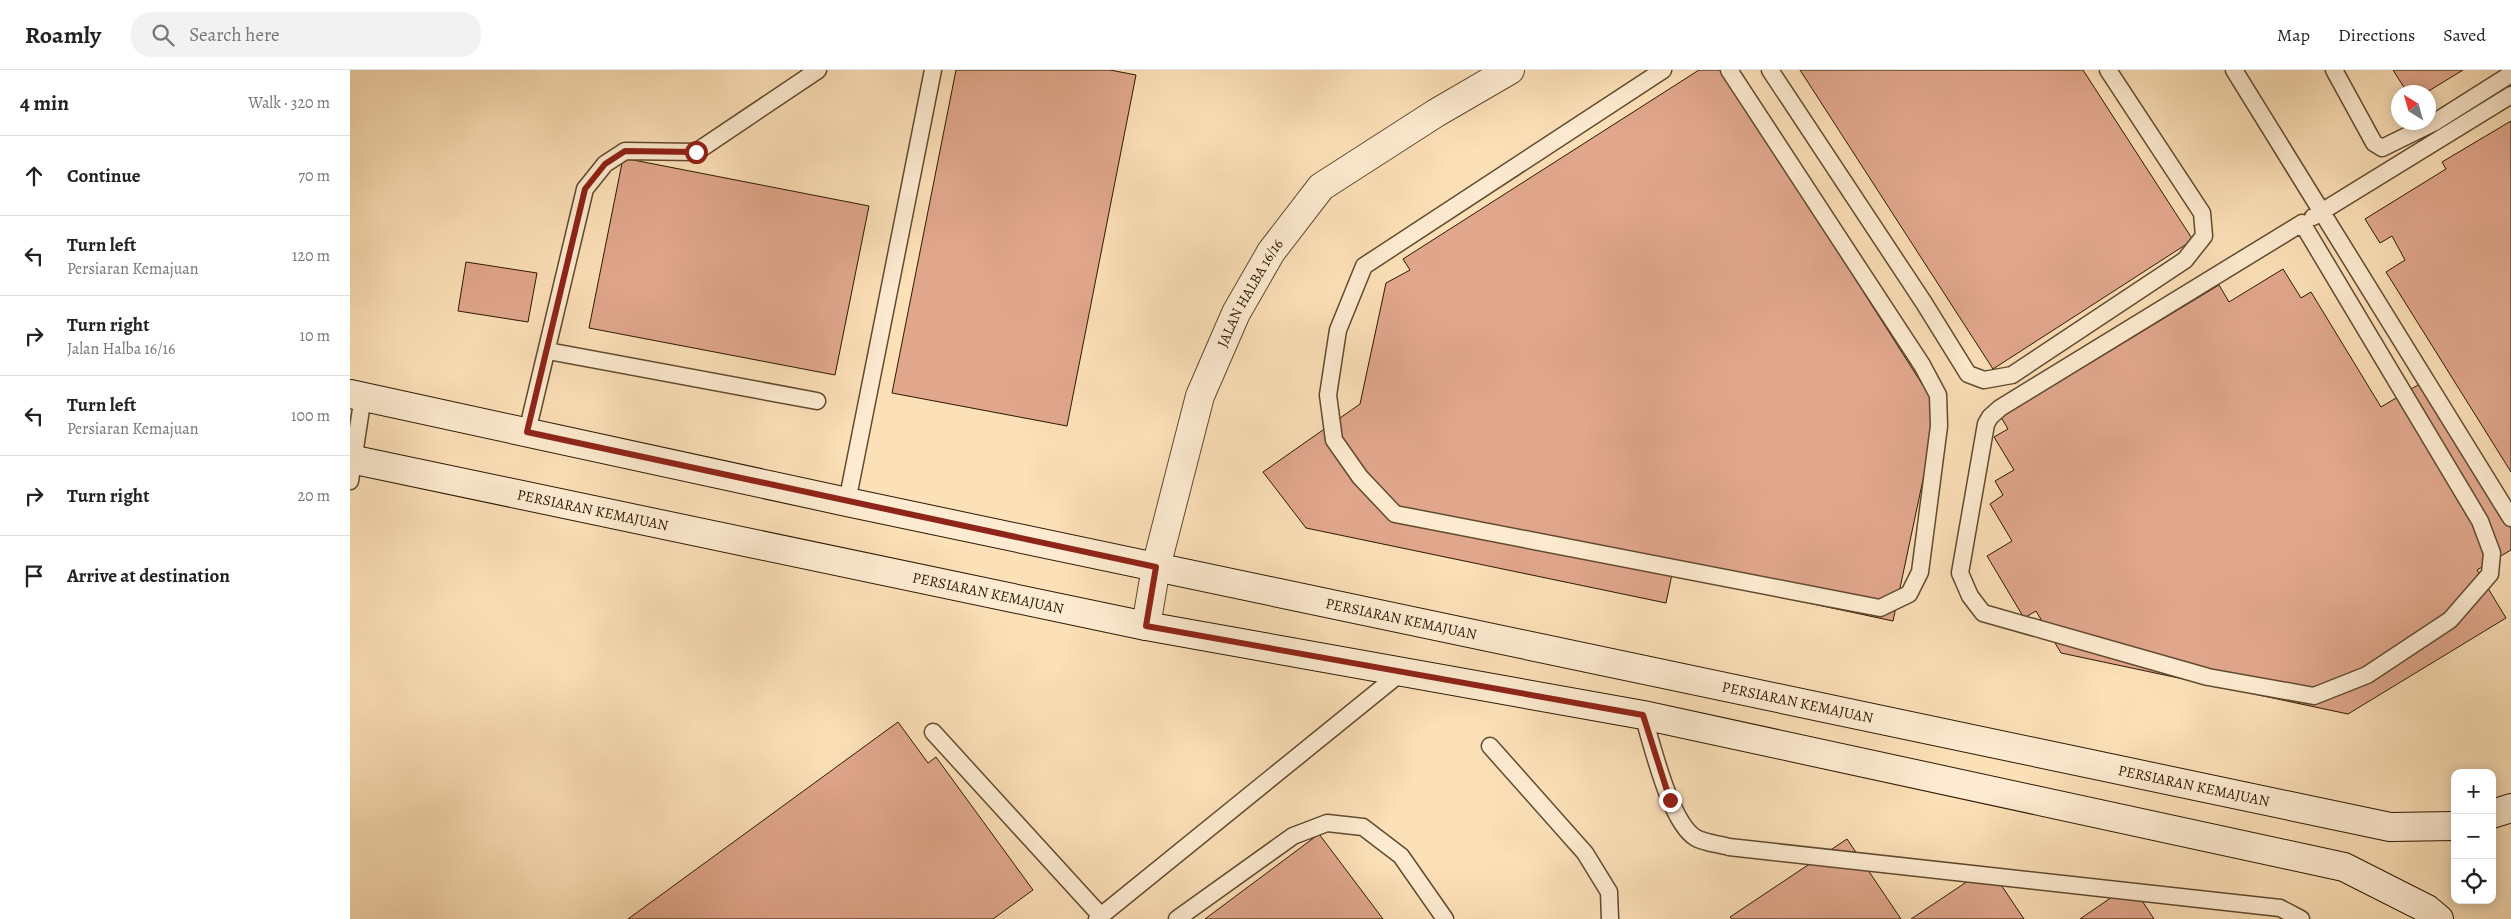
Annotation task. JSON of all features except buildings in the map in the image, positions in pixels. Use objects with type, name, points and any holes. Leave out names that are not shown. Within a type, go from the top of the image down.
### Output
[{"type":"street","name":"JALAN HALBA 16/16","points":[[1146,626],[1156,567],[1200,396],[1236,313],[1272,252],[1321,187],[1436,113],[1510,70]]},
{"type":"street","name":"PERSIARAN KEMAJUAN","points":[[356,395],[847,502],[2390,827],[2451,826]]},
{"type":"street","name":"PERSIARAN KEMAJUAN","points":[[351,467],[1146,626],[1643,715],[2344,867],[2427,909],[2440,919]]},
{"type":"street","points":[[2496,813],[2511,808]]},
{"type":"lane","points":[[527,432],[548,351],[585,189],[605,164],[625,151],[696,152],[818,70]]},
{"type":"lane","points":[[847,502],[933,70]]},
{"type":"lane","points":[[1663,70],[1364,266],[1338,330],[1328,395],[1334,440],[1360,477],[1395,514],[1880,608],[1909,594],[1920,572],[1939,426],[1938,395],[1922,365],[1729,70]]},
{"type":"lane","points":[[1770,70],[1924,303],[1968,374],[1984,380],[2012,375],[2185,260],[2204,236],[2202,213],[2108,70]]},
{"type":"lane","points":[[2234,70],[2511,518]]},
{"type":"lane","points":[[2334,70],[2374,143],[2382,148],[2435,122],[2511,74]]},
{"type":"lane","points":[[2302,223],[2480,521],[2492,553],[2490,574],[2450,620],[2367,674],[2314,696],[2208,677],[1983,612],[1970,596],[1960,573],[1986,424],[1990,417],[2000,408],[2302,223],[2322,212],[2511,95]]},
{"type":"lane","points":[[548,351],[817,401]]},
{"type":"lane","points":[[351,467],[356,395]]},
{"type":"lane","points":[[934,732],[1099,918],[1403,671]]},
{"type":"lane","points":[[1643,715],[1670,800],[1680,821],[1695,838],[1729,847],[2280,908],[2301,919]]},
{"type":"lane","points":[[1490,746],[1585,854],[1608,892],[1610,919]]},
{"type":"lane","points":[[1178,919],[1293,836],[1327,823],[1363,827],[1401,856],[1445,919]]},
{"type":"route","points":[[696,152],[625,151],[605,164],[585,189],[548,351],[527,432],[1156,567],[1146,626],[1643,715],[1670,800]]}]
